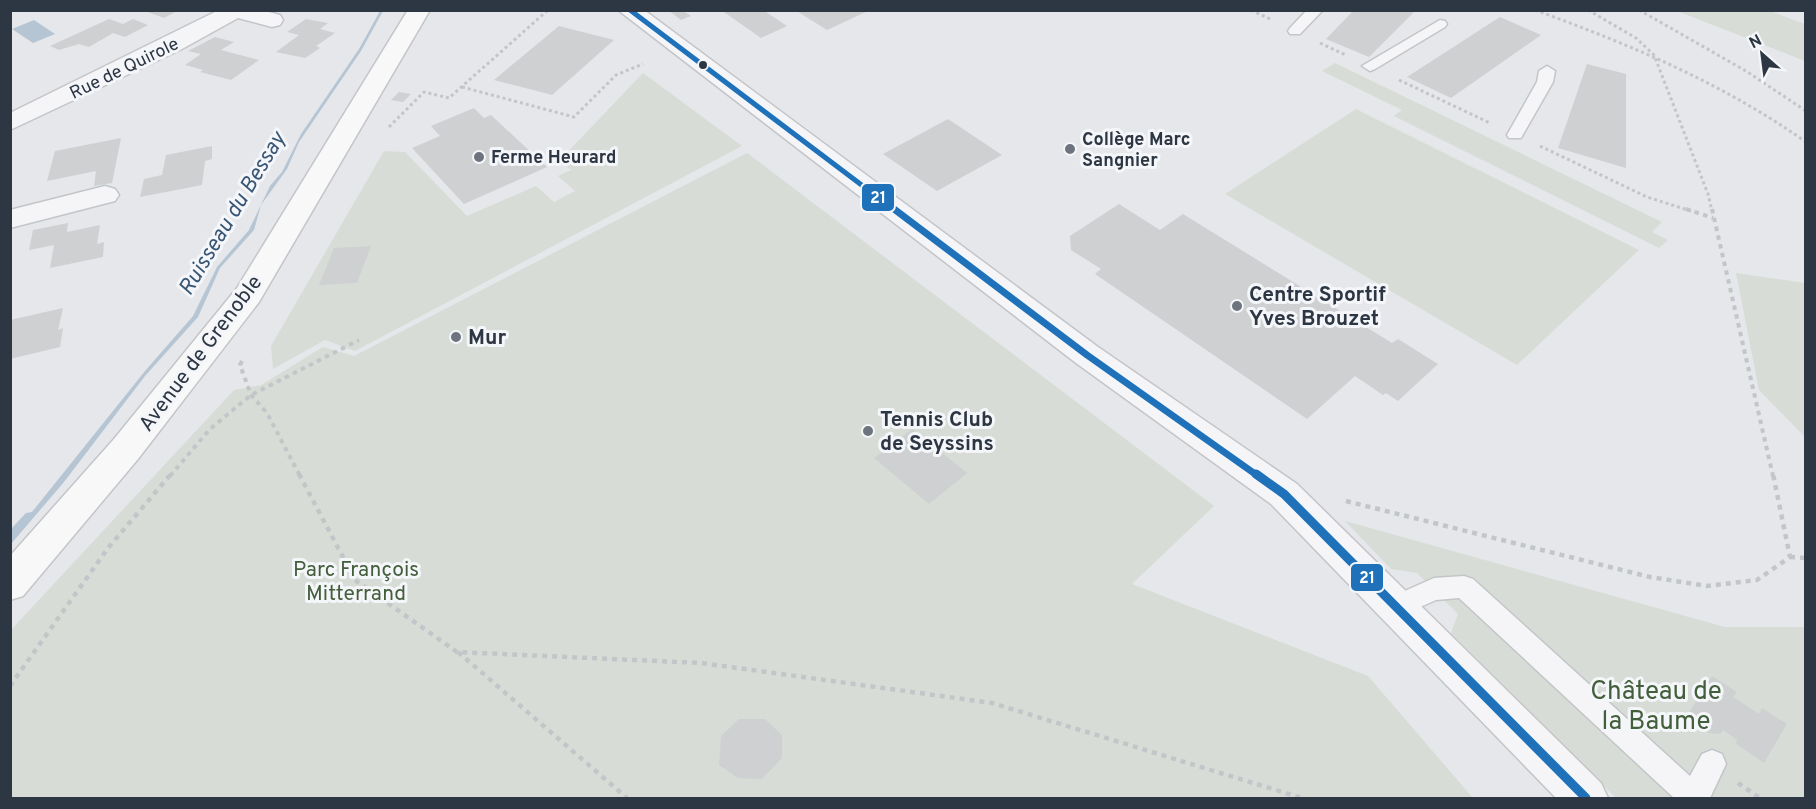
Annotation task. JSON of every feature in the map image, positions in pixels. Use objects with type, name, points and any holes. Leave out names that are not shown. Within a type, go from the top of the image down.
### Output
[{"type":"street","name":"Avenue de Grenoble","points":[[10,584],[133,441],[248,295],[419,10]]},
{"type":"street","points":[[629,10],[1078,348],[1284,494],[1398,606],[1586,798]]},
{"type":"street","name":"Rue de Quirole","points":[[10,123],[174,44],[236,11],[272,20]]},
{"type":"street","points":[[10,234],[11,218],[105,195]]},
{"type":"lane","points":[[1295,31],[1316,10]]},
{"type":"lane","points":[[1370,66],[1440,24]]},
{"type":"lane","points":[[1515,135],[1545,82],[1547,71]]},
{"type":"lane","points":[[1398,606],[1434,589],[1464,587],[1695,798],[1712,764]]},
{"type":"path","points":[[424,92],[449,98],[548,10]]},
{"type":"path","points":[[1251,10],[1647,196],[1714,218]]},
{"type":"path","points":[[1535,10],[1654,55],[1719,88],[1806,142]]},
{"type":"path","points":[[1588,10],[1636,38],[1654,55],[1708,194],[1785,526],[1790,557]]},
{"type":"path","points":[[1639,10],[1746,71],[1806,111]]},
{"type":"path","points":[[462,86],[574,117],[616,75],[643,64]]},
{"type":"path","points":[[10,686],[108,548],[210,429],[251,394],[359,340]]},
{"type":"path","points":[[251,394],[267,413],[355,580],[457,652],[627,798]]},
{"type":"path","points":[[1284,494],[1310,490],[1650,577],[1707,586],[1757,580],[1790,557],[1806,558]]},
{"type":"path","points":[[457,652],[701,663],[992,703],[1302,798]]},
{"type":"green space","points":[[1677,11],[1770,11],[1805,24],[1805,61]]},
{"type":"green space","points":[[1335,63],[1662,222],[1652,232],[1668,240],[1659,248],[1394,116],[1402,110],[1322,71]]},
{"type":"green space","points":[[643,73],[742,146],[355,351],[325,340],[273,369],[271,346],[384,151],[405,152],[467,216],[536,186],[554,202],[575,191],[558,176],[571,170],[560,160]]},
{"type":"green space","points":[[1356,109],[1639,250],[1517,365],[1225,194]]},
{"type":"green space","name":"Parc François Mitterrand","points":[[747,153],[1214,506],[1132,584],[1368,676],[1473,798],[11,798],[10,631],[234,390],[261,385],[323,347],[354,356]]},
{"type":"green space","points":[[1736,273],[1805,283],[1805,437],[1759,390]]},
{"type":"green space","name":"Château de la Baume","points":[[1345,521],[1725,627],[1805,627],[1805,798],[1616,798],[1451,633],[1458,614],[1417,573],[1391,569]]},
{"type":"water","points":[[380,11],[383,11],[361,51],[299,142],[287,169],[261,205],[254,230],[220,268],[198,317],[145,376],[64,482],[11,544],[11,529],[26,513],[32,512],[145,371],[193,316],[217,267],[249,230],[270,186],[282,172],[301,134],[359,49]]},
{"type":"water","points":[[34,20],[55,34],[33,43],[12,29]]},
{"type":"building","points":[[142,10],[174,10],[177,11],[164,18]]},
{"type":"building","points":[[668,10],[682,10],[691,16],[681,20]]},
{"type":"building","points":[[721,10],[763,10],[787,26],[761,38]]},
{"type":"building","points":[[795,10],[870,10],[827,30]]},
{"type":"building","points":[[1354,10],[1416,10],[1369,57],[1326,39]]},
{"type":"building","points":[[1500,17],[1541,35],[1451,98],[1407,77]]},
{"type":"building","points":[[109,19],[123,24],[133,19],[148,25],[125,37],[113,33],[89,47],[79,44],[59,50],[50,46]]},
{"type":"building","points":[[306,19],[328,23],[320,29],[335,33],[316,46],[320,48],[305,58],[276,52],[299,35],[287,32]]},
{"type":"building","points":[[559,26],[614,40],[552,95],[494,80]]},
{"type":"building","points":[[215,37],[234,42],[221,50],[259,60],[231,80],[200,72],[203,70],[185,65],[201,54],[188,51]]},
{"type":"building","points":[[1587,64],[1626,74],[1626,168],[1558,148]]},
{"type":"building","points":[[399,92],[411,94],[403,102],[391,100]]},
{"type":"building","name":"Ferme Heurard","points":[[474,108],[484,118],[491,115],[547,167],[464,204],[412,148],[440,136],[431,126]]},
{"type":"building","points":[[948,119],[1002,155],[937,191],[883,154]]},
{"type":"building","points":[[121,138],[112,183],[94,186],[96,171],[47,181],[55,151]]},
{"type":"building","points":[[212,146],[212,159],[205,161],[202,185],[140,197],[144,179],[162,175],[166,155]]},
{"type":"building","name":"Centre Sportif Yves Brouzet","points":[[1119,204],[1160,230],[1183,214],[1392,343],[1398,339],[1438,364],[1398,401],[1386,393],[1383,395],[1355,376],[1307,419],[1095,274],[1101,269],[1071,250],[1070,236]]},
{"type":"building","points":[[68,223],[67,232],[100,225],[97,244],[104,242],[103,257],[50,268],[54,245],[29,250],[33,230]]},
{"type":"building","points":[[371,246],[357,283],[319,285],[334,248]]},
{"type":"building","points":[[63,308],[58,330],[63,328],[60,347],[10,359],[10,320]]},
{"type":"building","points":[[912,429],[967,473],[929,504],[874,458]]},
{"type":"building","points":[[1712,676],[1737,692],[1733,697],[1759,714],[1762,708],[1787,724],[1764,763],[1736,744],[1737,740],[1723,730],[1720,734],[1708,733],[1686,717]]},
{"type":"building","points":[[739,719],[765,719],[782,735],[782,758],[762,779],[738,778],[719,765],[721,736]]},
{"type":"transit line","name":"21","points":[[630,10],[1087,355],[1284,494],[1586,798]]},
{"type":"place","name":"Collège Marc Sangnier","points":[[1070,149]]},
{"type":"place","name":"Ferme Heurard","points":[[479,157]]},
{"type":"place","name":"Centre Sportif Yves Brouzet","points":[[1237,306]]},
{"type":"place","name":"Mur","points":[[456,337]]},
{"type":"place","name":"Tennis Club de Seyssins","points":[[868,431]]},
{"type":"water label","name":"Ruisseau du Bessay","points":[[231,213]]}]
